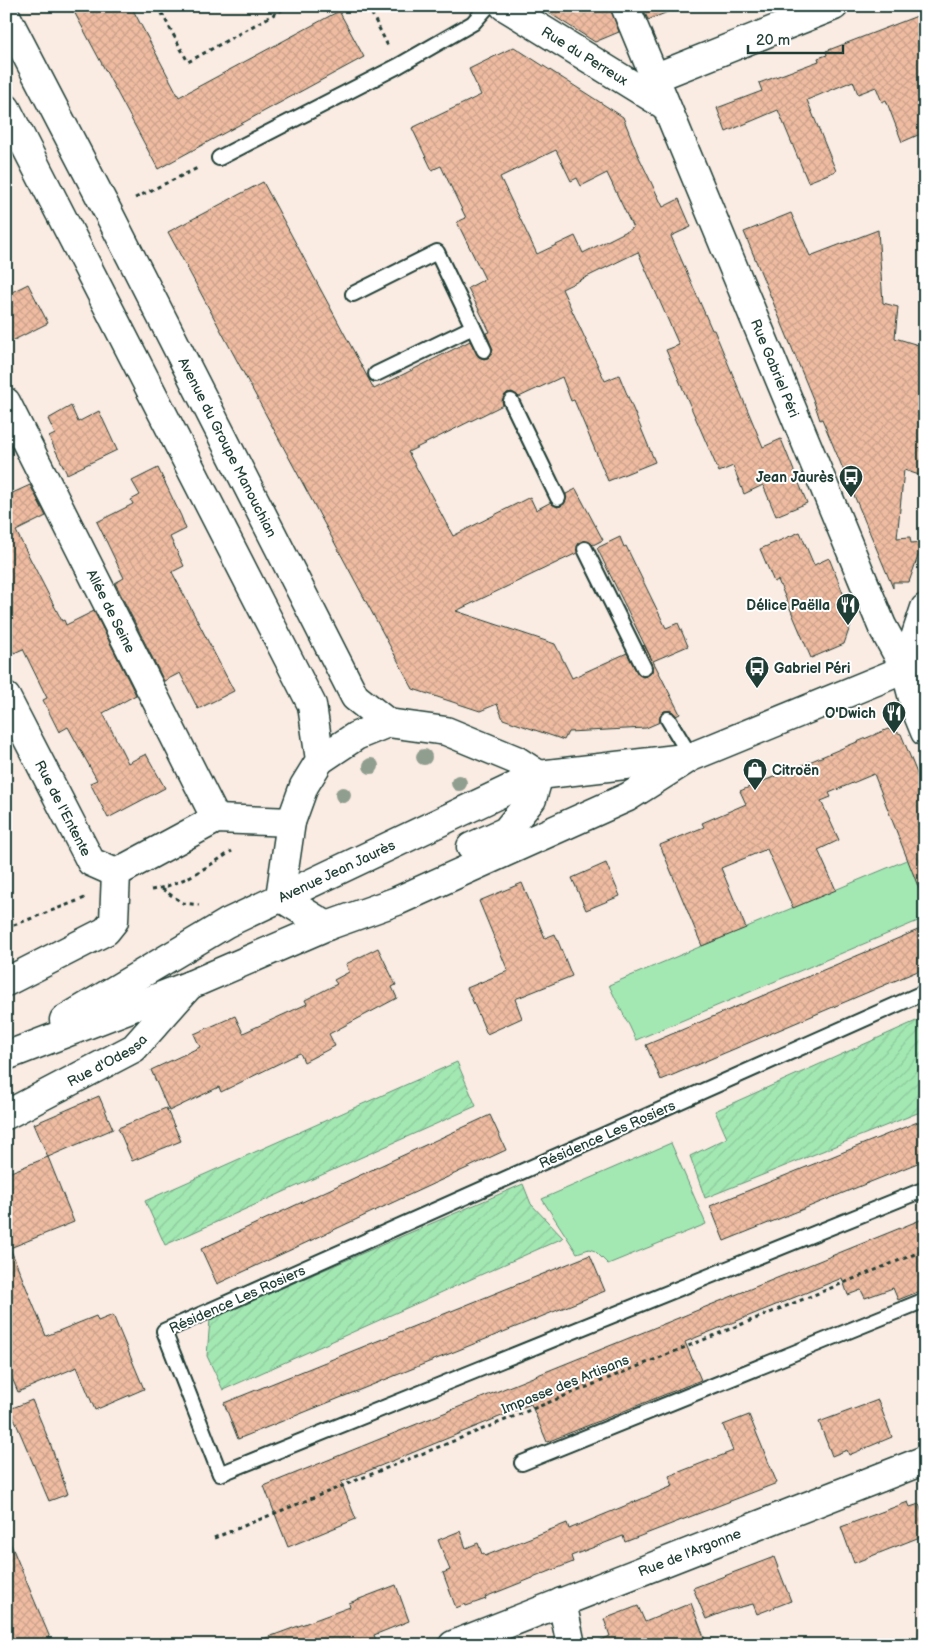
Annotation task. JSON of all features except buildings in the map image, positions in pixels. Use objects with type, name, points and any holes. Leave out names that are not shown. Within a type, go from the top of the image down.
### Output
[{"type":"street","name":"Rue du Perreux","points":[[504,6],[666,106]]},
{"type":"street","name":"Rue Gabriel Péri","points":[[625,6],[882,626],[915,664],[916,710],[925,732]]},
{"type":"street","points":[[654,78],[834,6]]},
{"type":"street","name":"Avenue du Groupe Manouchian","points":[[6,16],[355,697],[388,723]]},
{"type":"street","points":[[6,108],[312,705],[320,760]]},
{"type":"street","name":"Allée de Seine","points":[[6,402],[216,819]]},
{"type":"street","points":[[915,664],[925,608]]},
{"type":"street","name":"Avenue Jean Jaurès","points":[[6,1055],[190,985],[327,926],[396,901],[628,797],[691,757],[915,664]]},
{"type":"street","name":"Rue de l'Entente","points":[[6,697],[91,862],[116,885]]},
{"type":"street","points":[[327,926],[280,898],[291,822],[304,786],[320,760],[356,736],[388,723],[446,731],[516,760],[539,776],[532,799],[506,831],[427,868],[396,901]]},
{"type":"street","name":"Avenue Jean Jaurès","points":[[6,1055],[227,923],[539,776],[691,757]]},
{"type":"street","points":[[6,982],[106,931],[114,921],[116,885],[216,819],[291,822]]},
{"type":"street","name":"Rue d'Odessa","points":[[6,1115],[134,1048],[190,985]]},
{"type":"street","name":"Rue de l'Argonne","points":[[454,1645],[925,1460]]},
{"type":"street","points":[[562,1602],[571,1645]]},
{"type":"lane","points":[[220,158],[398,66],[473,23],[488,6]]},
{"type":"lane","points":[[353,294],[437,252],[484,350]]},
{"type":"lane","points":[[376,374],[473,326]]},
{"type":"lane","points":[[511,401],[558,498]]},
{"type":"lane","points":[[585,549],[644,668]]},
{"type":"lane","points":[[668,719],[691,757]]},
{"type":"lane","name":"Résidence Les Rosiers","points":[[925,992],[164,1331],[220,1474],[925,1190]]},
{"type":"lane","points":[[522,1463],[925,1300]]},
{"type":"path","points":[[158,6],[188,62],[289,6]]},
{"type":"path","points":[[368,6],[398,66]]},
{"type":"path","points":[[108,212],[220,158]]},
{"type":"path","points":[[6,928],[116,885],[161,888],[202,871],[240,845],[260,821]]},
{"type":"path","name":"Impasse des Artisans","points":[[214,1538],[925,1250]]},
{"type":"green space","points":[[923,853],[925,860],[925,918],[636,1040],[609,985]]},
{"type":"green space","points":[[925,1017],[925,1110],[705,1198],[690,1156],[727,1138],[715,1111]]},
{"type":"green space","points":[[457,1062],[476,1106],[165,1245],[145,1201]]},
{"type":"green space","points":[[671,1143],[706,1224],[608,1264],[595,1251],[589,1249],[577,1253],[542,1199]]},
{"type":"green space","points":[[523,1184],[531,1204],[563,1238],[223,1390],[207,1356],[210,1319]]},
{"type":"place","name":"Jean Jaurès","points":[[851,498]]},
{"type":"place","name":"Délice Paëlla","points":[[848,626]]},
{"type":"place","name":"Gabriel Péri","points":[[757,689]]},
{"type":"place","name":"O'Dwich","points":[[894,734]]},
{"type":"place","name":"Citroën","points":[[755,791]]}]
